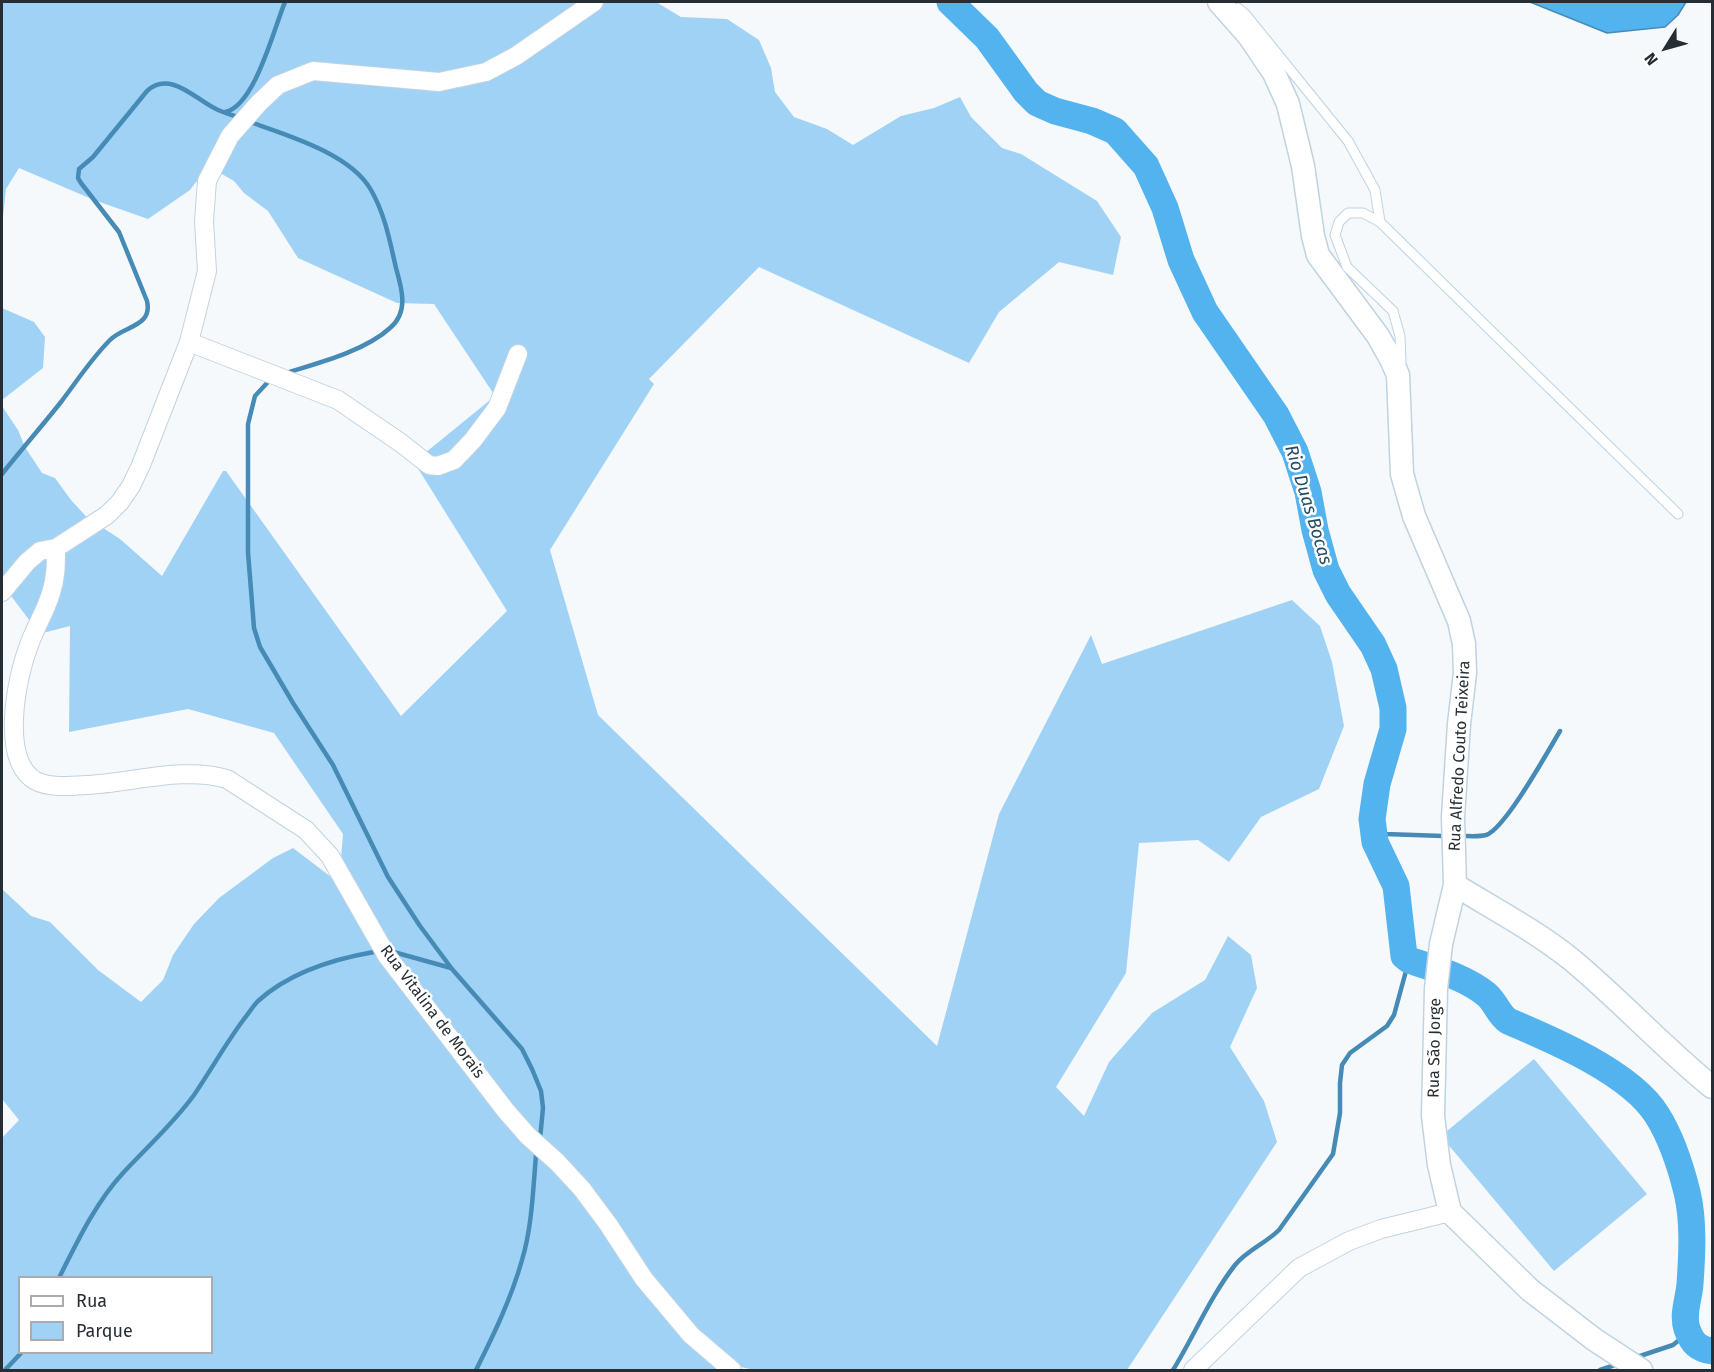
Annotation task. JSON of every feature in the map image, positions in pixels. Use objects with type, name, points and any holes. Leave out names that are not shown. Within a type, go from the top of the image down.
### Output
[{"type":"street","points":[[2,592],[27,562],[40,551],[56,548],[107,515],[131,486],[189,342],[207,271],[204,221],[207,181],[230,136],[258,104],[278,85],[313,71],[439,81],[486,72],[516,56],[594,2]]},
{"type":"street","name":"Rua Alfredo Couto Teixeira","points":[[1219,2],[1249,36],[1274,73],[1288,104],[1304,166],[1313,236],[1318,255],[1378,336],[1391,359],[1399,384],[1402,474],[1414,516],[1459,621],[1464,644],[1465,673],[1453,818],[1455,885]]},
{"type":"street","points":[[189,342],[338,400],[429,465],[438,466],[454,460],[473,440],[497,408],[518,354]]},
{"type":"street","name":"Rua Vitalina de Morais","points":[[56,548],[56,576],[28,648],[13,709],[12,734],[16,752],[26,772],[36,781],[63,785],[86,785],[196,773],[216,776],[227,779],[258,797],[306,830],[330,856],[387,956],[506,1111],[582,1189],[644,1279],[691,1335],[732,1371]]},
{"type":"street","points":[[1455,885],[1539,936],[1570,958],[1713,1087]]},
{"type":"street","name":"Rua São Jorge","points":[[1450,1212],[1438,1165],[1433,1116],[1436,989],[1441,944],[1455,885]]},
{"type":"street","points":[[1193,1371],[1286,1279],[1315,1258],[1349,1241],[1381,1229],[1450,1212],[1530,1290],[1641,1371]]},
{"type":"street","points":[[1210,1371],[1228,1337]]},
{"type":"lane","points":[[1230,2],[1246,15],[1348,141],[1375,190],[1380,222]]},
{"type":"lane","points":[[1399,384],[1400,336],[1393,311],[1347,267],[1335,235],[1338,222],[1348,213],[1363,213],[1380,222],[1678,514]]},
{"type":"green space","points":[[2,2],[656,2],[681,17],[727,19],[759,40],[771,68],[775,92],[794,117],[827,129],[853,145],[901,116],[934,108],[960,97],[971,117],[1002,148],[1021,154],[1097,201],[1121,237],[1113,275],[1059,262],[999,312],[969,363],[759,267],[649,379],[654,384],[550,550],[598,715],[937,1046],[999,814],[1091,635],[1102,664],[1292,600],[1320,626],[1332,662],[1344,726],[1319,789],[1261,817],[1229,862],[1198,840],[1139,843],[1126,973],[1056,1087],[1084,1116],[1109,1062],[1152,1013],[1205,980],[1228,936],[1251,955],[1257,988],[1230,1047],[1264,1101],[1277,1142],[1127,1370],[754,1370],[732,1365],[731,1370],[2,1370],[2,1138],[19,1120],[2,1099],[2,889],[31,916],[50,922],[98,970],[141,1002],[163,980],[173,955],[194,924],[219,898],[273,858],[293,848],[339,883],[343,834],[274,733],[188,709],[69,732],[70,626],[35,635],[33,625],[8,592],[2,599],[2,406],[42,473],[55,478],[95,526],[97,524],[120,539],[162,576],[223,471],[226,471],[401,716],[507,611],[414,462],[495,396],[434,304],[397,303],[298,258],[268,211],[244,193],[234,181],[208,166],[190,190],[148,219],[94,200],[19,168],[6,189],[2,226]]},
{"type":"green space","points":[[2,308],[34,322],[45,337],[43,368],[2,400]]},
{"type":"green space","points":[[1534,1059],[1647,1194],[1554,1271],[1441,1136]]},
{"type":"shaded area","points":[[1530,2],[1686,2],[1678,15],[1665,27],[1607,33]]},
{"type":"waterway","points":[[225,112],[236,107],[254,81],[285,2]]},
{"type":"waterway","name":"Rio Duas Bocas","points":[[950,2],[987,38],[1026,92],[1037,103],[1115,131],[1146,166],[1165,208],[1181,260],[1205,312],[1276,415],[1295,452],[1308,492],[1326,570],[1338,594],[1373,645],[1384,669],[1393,708],[1393,729],[1377,784],[1372,819],[1375,842],[1396,886],[1404,956],[1409,960],[1460,978],[1487,995],[1508,1021],[1590,1059],[1629,1085],[1657,1115],[1675,1153],[1689,1203],[1692,1250],[1690,1284],[1685,1312],[1686,1324],[1693,1342],[1703,1349],[1712,1351]]},
{"type":"waterway","points":[[2,474],[103,347],[116,335],[141,321],[148,310],[147,301],[119,232],[81,183],[78,178],[79,169],[93,157],[147,91],[156,85],[165,83],[174,85],[218,110],[241,118]]},
{"type":"waterway","points":[[250,122],[317,147],[334,156],[362,177],[376,199],[383,218],[402,292],[400,315],[396,322],[380,336],[355,350],[286,373]]},
{"type":"waterway","points":[[267,383],[255,396],[248,424],[248,552],[254,628],[260,647],[333,765],[388,877],[452,969],[522,1049],[541,1091],[543,1108],[540,1139]]},
{"type":"waterway","points":[[1462,836],[1483,836],[1494,830],[1515,805],[1560,731]]},
{"type":"waterway","points":[[1373,832],[1443,836]]},
{"type":"waterway","points":[[390,951],[451,968]]},
{"type":"waterway","points":[[60,1276],[88,1223],[113,1184],[186,1106],[237,1028],[258,1001],[284,982],[313,968],[374,952]]},
{"type":"waterway","points":[[1173,1370],[1218,1290],[1235,1265],[1279,1230],[1333,1154],[1340,1113],[1342,1065],[1350,1053],[1387,1026],[1394,1015],[1409,960]]},
{"type":"waterway","points":[[476,1370],[496,1330],[522,1260],[530,1222],[536,1155]]},
{"type":"waterway","points":[[1637,1357],[1673,1345],[1689,1332]]},
{"type":"waterway","points":[[5,1370],[20,1354]]},
{"type":"waterway","points":[[1600,1370],[1618,1364]]}]
